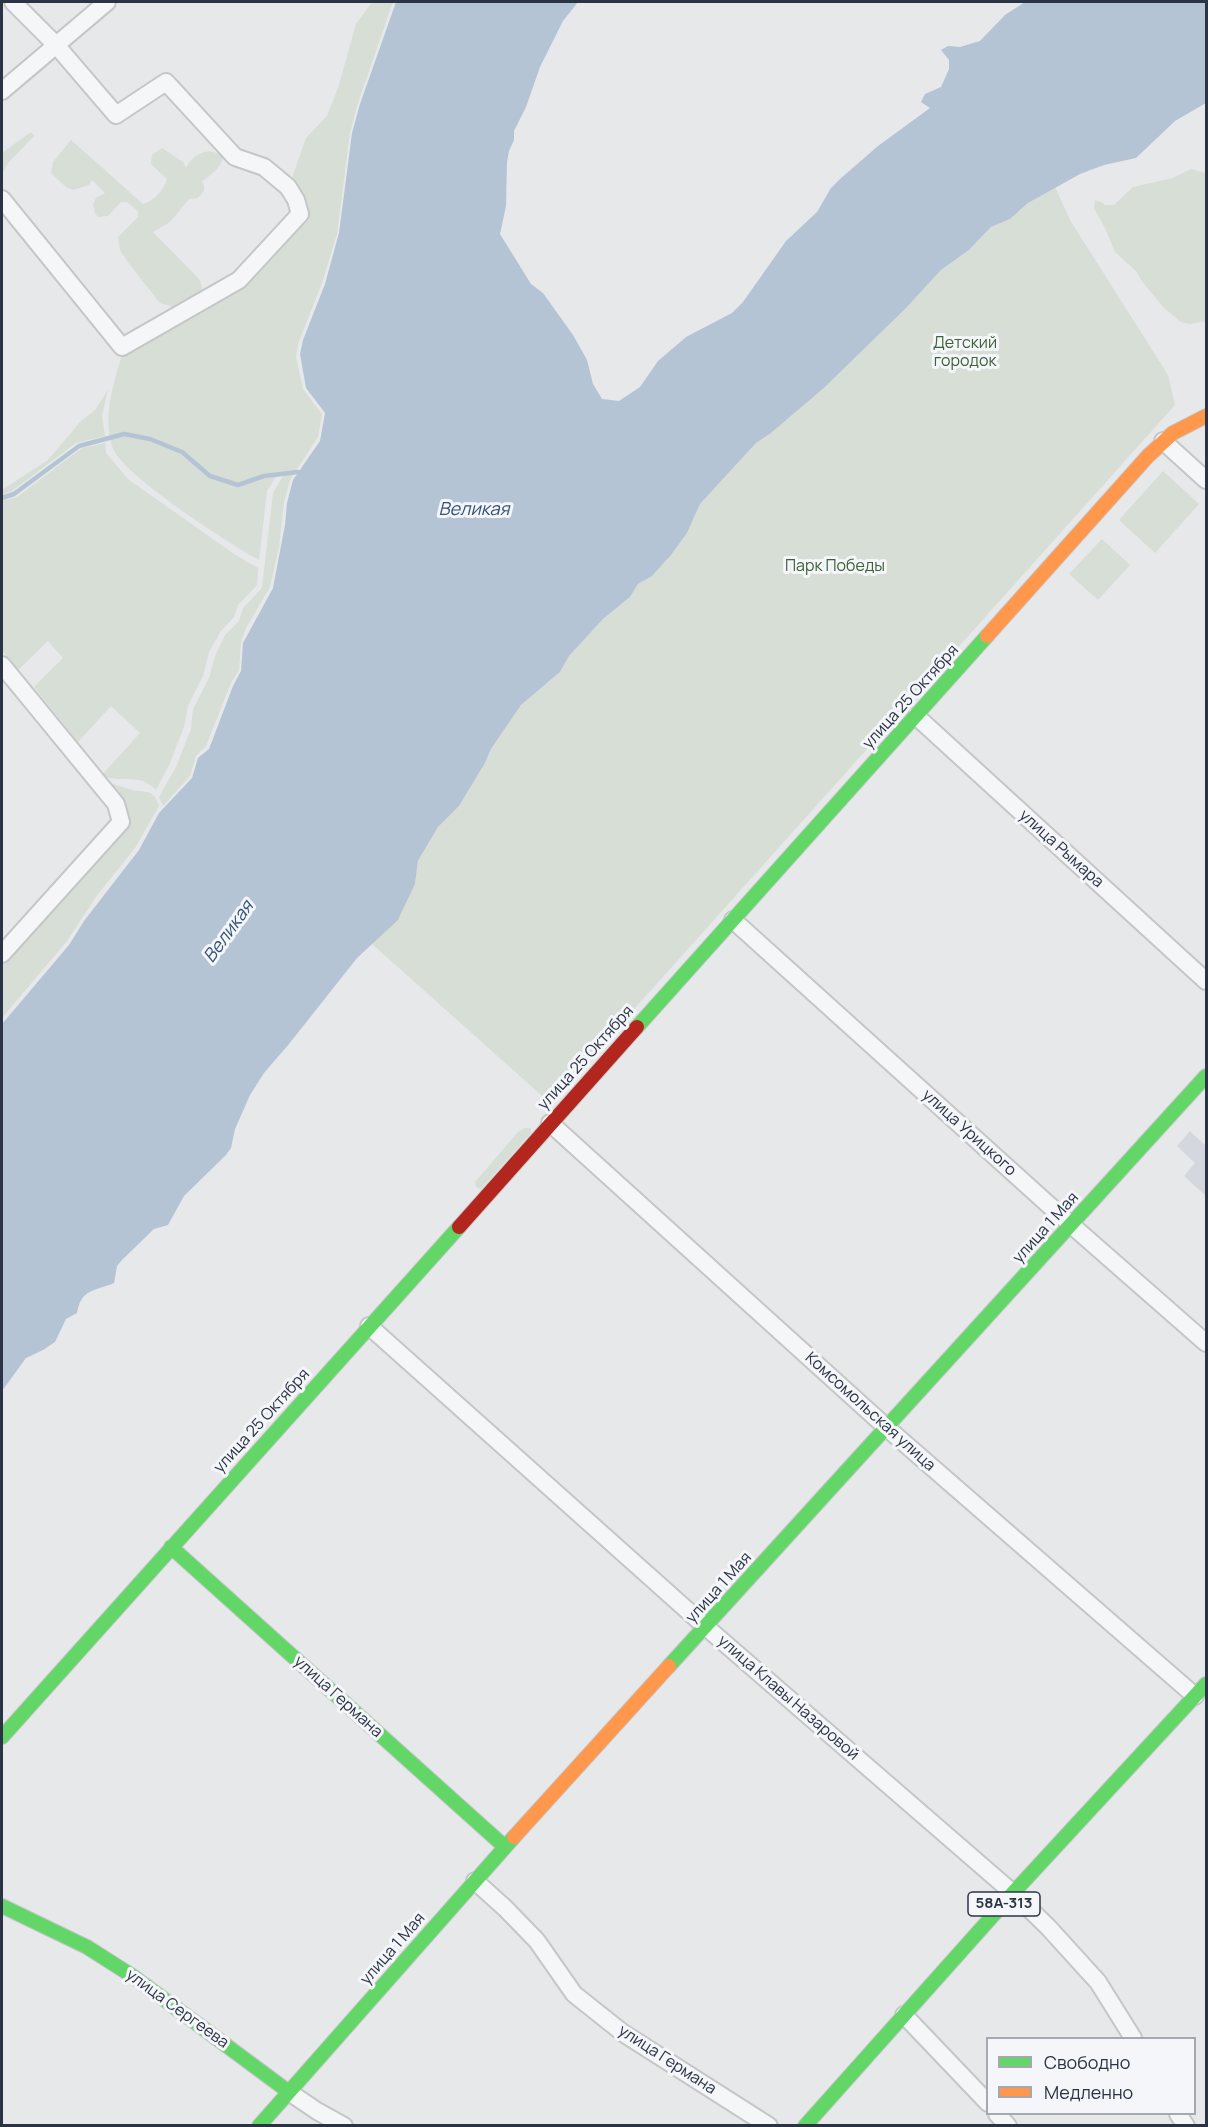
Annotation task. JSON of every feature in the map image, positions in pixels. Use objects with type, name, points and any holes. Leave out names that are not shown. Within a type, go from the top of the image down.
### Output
[{"type":"main road","name":"улица 25 Октября","points":[[2,1737],[1163,441],[1185,426],[1206,416]]},
{"type":"main road","points":[[1185,426],[1206,423]]},
{"type":"main road","name":"улица 1 Мая","points":[[259,2126],[505,1847],[1206,1076]]},
{"type":"main road","name":"улица Германа","points":[[171,1547],[505,1847]]},
{"type":"main road","name":"58А-313","points":[[805,2126],[1013,1893],[1206,1684]]},
{"type":"main road","name":"улица Сергеева","points":[[2,1906],[87,1947],[135,1977],[289,2092]]},
{"type":"street","points":[[2,199],[122,347],[239,280],[300,214],[296,200],[288,187],[264,167],[235,157],[166,82],[116,115],[56,45],[12,2]]},
{"type":"street","points":[[2,91],[107,2]]},
{"type":"street","points":[[1163,441],[1206,480]]},
{"type":"street","points":[[2,665],[116,804],[120,822],[2,954]]},
{"type":"street","name":"улица Рымара","points":[[916,716],[1206,981]]},
{"type":"street","name":"улица Урицкого","points":[[733,920],[1071,1225],[1206,1343]]},
{"type":"street","name":"Комсомольская улица","points":[[550,1123],[887,1428],[1195,1696]]},
{"type":"street","name":"улица Клавы Назаровой","points":[[369,1326],[706,1627],[1013,1893],[1098,1982],[1131,2037]]},
{"type":"street","name":"улица Германа","points":[[475,1881],[537,1941],[574,1994],[623,2033],[769,2126]]},
{"type":"street","points":[[904,2015],[986,2102]]},
{"type":"street","name":"улица Сергеева","points":[[289,2092],[344,2126]]},
{"type":"shaded area","points":[[1190,1131],[1206,1146],[1206,1196],[1184,1176],[1195,1163],[1177,1146]]},
{"type":"green space","points":[[372,2],[393,2],[358,103],[350,133],[337,234],[322,283],[298,344],[296,357],[303,389],[322,414],[318,437],[290,480],[284,502],[279,547],[270,587],[246,628],[241,642],[239,670],[231,683],[206,746],[196,756],[190,776],[163,806],[159,797],[176,767],[191,729],[193,709],[209,678],[215,656],[225,635],[239,621],[243,608],[262,588],[273,493],[283,476],[276,477],[267,491],[259,560],[178,508],[119,458],[112,446],[108,421],[114,384],[124,348],[240,283],[303,215],[290,184],[306,138],[327,116],[339,85],[356,24]]},
{"type":"green space","points":[[31,132],[34,136],[7,164],[2,175],[2,153]]},
{"type":"green space","points":[[71,140],[143,204],[158,194],[167,179],[151,164],[152,155],[162,148],[183,162],[186,168],[197,155],[202,153],[218,153],[223,157],[215,171],[202,181],[204,188],[200,196],[189,199],[170,222],[153,232],[200,280],[202,289],[199,294],[177,308],[160,303],[120,250],[118,237],[138,217],[138,211],[127,202],[121,202],[108,216],[98,217],[93,204],[96,198],[105,193],[92,180],[89,185],[73,190],[66,187],[51,173],[53,162]]},
{"type":"green space","points":[[1191,169],[1206,173],[1206,321],[1190,324],[1181,322],[1163,307],[1137,272],[1115,252],[1094,208],[1095,200],[1105,205],[1114,205],[1133,187],[1173,178]]},
{"type":"green space","name":"Парк Победы","points":[[1055,187],[1070,220],[1168,375],[1175,405],[550,1103],[371,943],[398,920],[415,884],[418,862],[438,827],[459,806],[491,749],[521,705],[560,672],[569,656],[603,619],[630,597],[638,584],[652,576],[671,555],[687,533],[700,504],[756,443],[825,387],[906,308],[941,270],[969,250],[991,227],[1010,219],[1028,203]]},
{"type":"green space","points":[[108,390],[102,416],[105,436],[76,443],[12,491],[2,495],[2,490],[48,460],[81,421],[95,410]]},
{"type":"green space","points":[[105,443],[106,453],[128,479],[234,554],[258,568],[257,585],[238,605],[234,617],[221,631],[209,652],[203,676],[188,706],[184,727],[170,763],[156,790],[139,780],[101,776],[140,733],[111,706],[78,742],[34,687],[63,658],[48,641],[17,671],[2,650],[2,501],[17,497],[82,448]]},
{"type":"green space","points":[[1163,471],[1199,504],[1155,553],[1119,520]]},
{"type":"green space","points":[[1102,539],[1130,565],[1098,600],[1069,574]]},
{"type":"green space","points":[[113,784],[149,792],[159,806],[135,848],[98,894],[67,941],[2,1018],[2,960],[124,823],[107,788]]},
{"type":"green space","points":[[531,1128],[531,1133],[481,1189],[476,1187],[475,1182],[518,1132]]},
{"type":"water","name":"Великая","points":[[396,2],[578,2],[563,21],[540,67],[526,107],[514,131],[514,140],[507,162],[506,206],[500,234],[531,284],[543,293],[573,335],[587,360],[593,384],[602,399],[619,401],[640,387],[658,361],[686,337],[732,313],[743,302],[786,241],[817,212],[831,188],[878,146],[930,108],[921,102],[925,94],[941,87],[949,69],[949,60],[941,50],[948,46],[960,47],[980,41],[1005,15],[1025,2],[1206,2],[1206,103],[1175,121],[1136,158],[1104,165],[1080,174],[1028,203],[1010,219],[991,227],[969,250],[941,270],[906,308],[825,387],[756,443],[700,504],[687,533],[671,555],[652,576],[638,584],[630,597],[603,619],[569,656],[560,672],[521,705],[491,749],[459,806],[438,827],[418,861],[415,884],[398,920],[357,958],[264,1073],[250,1095],[235,1129],[231,1148],[226,1155],[184,1196],[168,1225],[154,1229],[122,1260],[117,1266],[114,1283],[95,1289],[86,1295],[77,1313],[66,1319],[55,1342],[26,1358],[2,1391],[2,1024],[69,945],[84,921],[139,850],[159,813],[192,778],[198,758],[209,749],[241,671],[243,643],[273,588],[293,480],[320,441],[325,413],[306,388],[300,354],[303,340],[325,284],[339,233],[352,133]]},
{"type":"waterway","points":[[2,498],[14,494],[79,446],[124,434],[150,439],[182,452],[210,476],[238,485],[264,476],[298,472]]},
{"type":"traffic: fast","points":[[637,1027],[987,636]]},
{"type":"traffic: fast","points":[[669,1666],[1206,1076]]},
{"type":"traffic: fast","points":[[2,1737],[459,1227]]},
{"type":"traffic: fast","points":[[171,1547],[505,1847]]},
{"type":"traffic: fast","points":[[805,2126],[1013,1893],[1206,1684]]},
{"type":"traffic: fast","points":[[259,2126],[514,1837]]},
{"type":"traffic: fast","points":[[2,1906],[87,1947],[134,1977],[289,2092]]},
{"type":"traffic: slow","points":[[987,636],[1148,456],[1173,433],[1206,416]]},
{"type":"traffic: slow","points":[[514,1837],[669,1666]]},
{"type":"traffic: jam","points":[[459,1227],[637,1027]]},
{"type":"park label","name":"Детский городок","points":[[965,353]]}]
